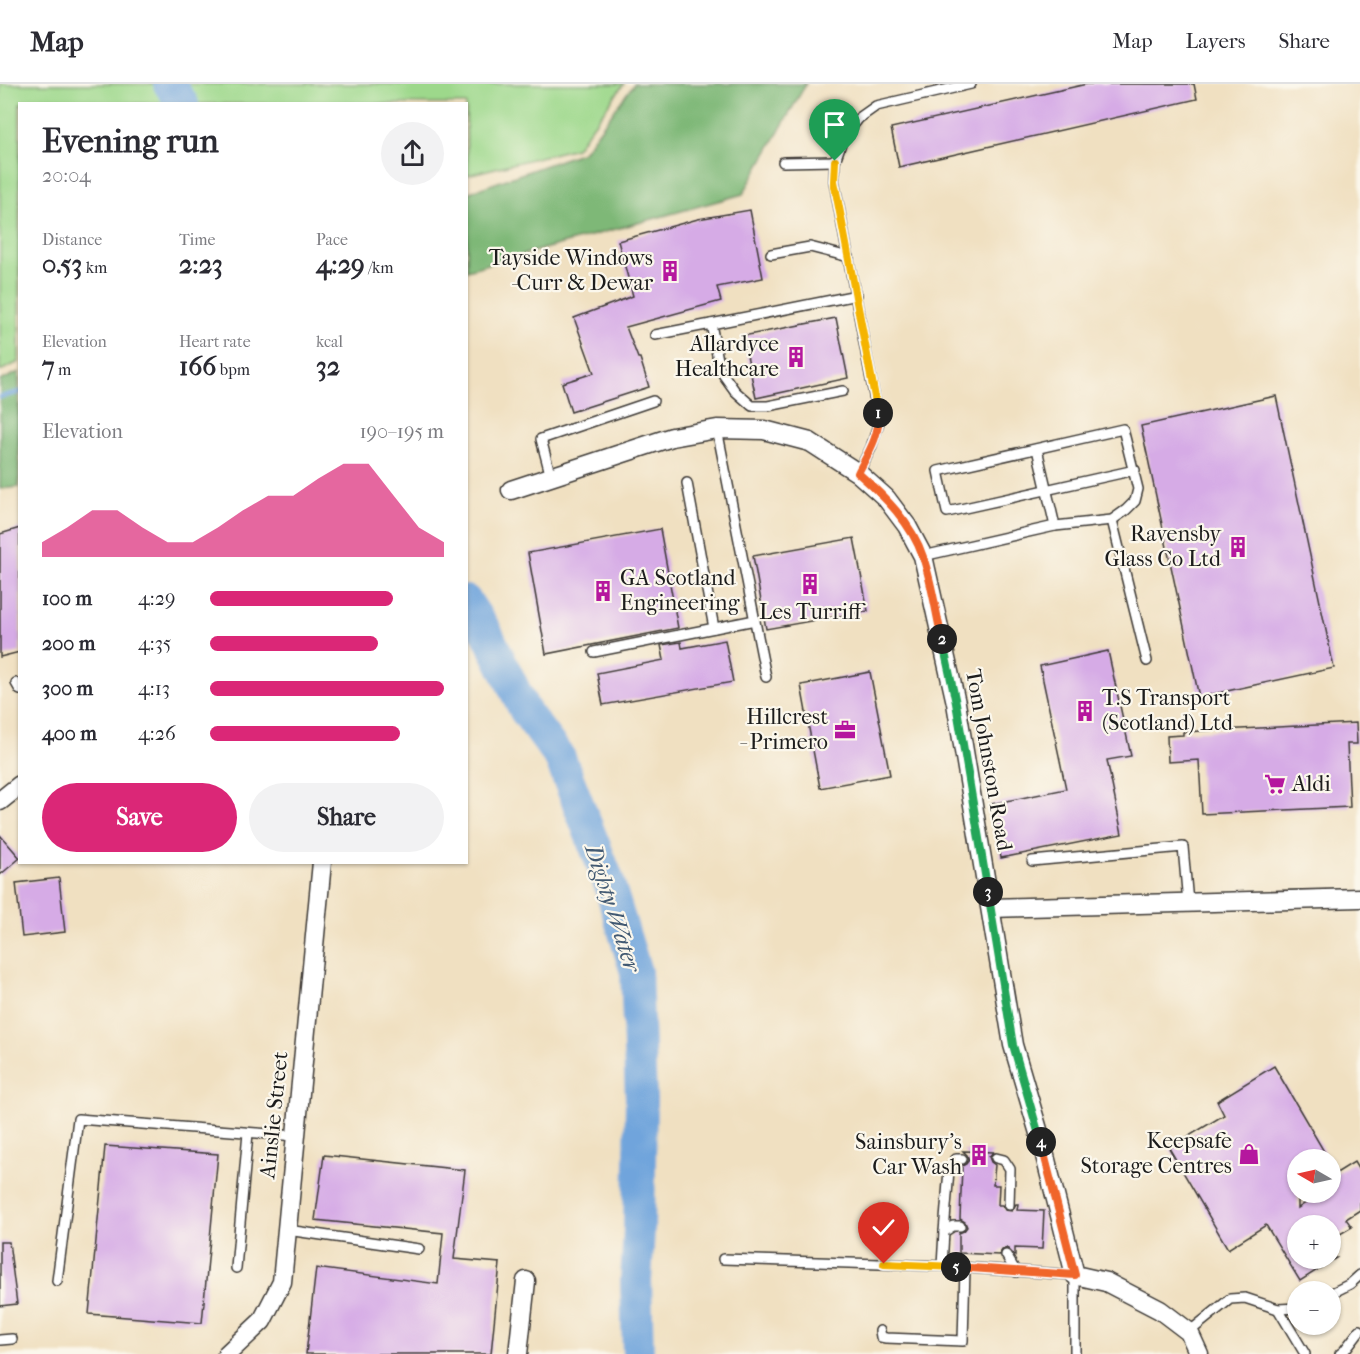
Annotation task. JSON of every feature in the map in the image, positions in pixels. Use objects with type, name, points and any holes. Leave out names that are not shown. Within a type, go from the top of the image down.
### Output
[{"type":"street","name":"Tom Johnston Road","points":[[511,490],[672,437],[717,429],[764,430],[810,442],[858,473],[886,498],[907,526],[923,556],[956,703],[1013,1045],[1041,1140],[1075,1275]]},
{"type":"street","points":[[0,801],[18,787]]},
{"type":"street","name":"Ainslie Street","points":[[227,1354],[262,1321],[282,1282],[322,864]]},
{"type":"street","points":[[991,908],[1360,898]]},
{"type":"street","points":[[1075,1275],[1106,1282],[1160,1311],[1189,1332],[1199,1354]]},
{"type":"street","points":[[518,1354],[526,1281]]},
{"type":"lane","points":[[858,473],[871,448],[879,422],[834,181],[835,161],[843,138],[859,118],[876,106],[971,84]]},
{"type":"lane","points":[[783,162],[835,161]]},
{"type":"lane","points":[[771,254],[810,247],[849,257]]},
{"type":"lane","points":[[656,335],[856,295]]},
{"type":"lane","points":[[711,324],[720,370],[735,391],[752,406],[768,406],[843,391]]},
{"type":"lane","points":[[551,477],[541,439],[653,401]]},
{"type":"lane","points":[[717,429],[766,677]]},
{"type":"lane","points":[[923,556],[1055,526],[1112,520],[1135,501],[1138,489],[1135,470],[1123,429],[938,471],[947,512],[1135,470]]},
{"type":"lane","points":[[1037,449],[1055,526]]},
{"type":"lane","points":[[687,483],[714,628]]},
{"type":"lane","points":[[1112,520],[1147,662]]},
{"type":"lane","points":[[594,652],[755,620]]},
{"type":"lane","points":[[1032,861],[1183,847],[1188,903]]},
{"type":"lane","points":[[57,1281],[78,1119],[296,1136]]},
{"type":"lane","points":[[236,1268],[248,1133]]},
{"type":"lane","points":[[996,1158],[1004,1160],[1010,1169],[1009,1204]]},
{"type":"lane","points":[[942,1266],[950,1170],[956,1159],[962,1159]]},
{"type":"lane","points":[[944,1232],[953,1226],[960,1226]]},
{"type":"lane","points":[[287,1230],[419,1249]]},
{"type":"lane","points":[[1006,1255],[1016,1272]]},
{"type":"lane","points":[[723,1259],[942,1266],[1075,1275],[1075,1354]]},
{"type":"lane","points":[[880,1331],[881,1337],[886,1338],[963,1341],[965,1268]]},
{"type":"lane","points":[[1341,1288],[1360,1275]]},
{"type":"lane","points":[[1350,1284],[1360,1290]]},
{"type":"lane","points":[[1189,1332],[1230,1299],[1245,1298],[1278,1309],[1287,1309]]},
{"type":"lane","points":[[1278,1309],[1305,1354]]},
{"type":"lane","points":[[1340,1354],[1360,1330]]},
{"type":"lane","points":[[0,1340],[12,1339]]},
{"type":"green space","points":[[0,84],[624,84],[576,148],[468,175],[468,102],[18,102],[18,362],[0,371]]},
{"type":"green space","points":[[634,84],[806,84],[743,194],[468,270],[468,193],[583,152]]},
{"type":"green space","points":[[18,372],[18,487],[0,489],[0,381]]},
{"type":"building","points":[[1087,84],[1194,84],[1197,99],[899,167],[891,128]]},
{"type":"building","points":[[750,210],[763,278],[717,287],[721,301],[626,327],[638,358],[640,358],[649,387],[571,412],[562,383],[594,373],[574,318],[633,296],[618,241],[698,219]]},
{"type":"building","name":"Allardyce Healthcare","points":[[836,318],[848,378],[756,398],[743,336]]},
{"type":"building","name":"Ravensby Glass Co Ltd","points":[[1276,396],[1334,668],[1199,697],[1141,426]]},
{"type":"building","points":[[18,529],[18,652],[0,657],[0,534]]},
{"type":"building","name":"GA Scotland Engineering","points":[[660,529],[678,628],[546,654],[528,553]]},
{"type":"building","name":"Les Turriff","points":[[854,538],[868,611],[766,629],[753,556]]},
{"type":"building","points":[[725,640],[733,682],[603,705],[597,673],[664,660],[661,645],[681,642],[682,648]]},
{"type":"building","points":[[1108,651],[1131,756],[1107,760],[1122,834],[1001,858],[991,804],[1066,789],[1040,666]]},
{"type":"building","name":"Hillcrest - Primero","points":[[870,672],[890,775],[820,788],[801,685]]},
{"type":"building","name":"Aldi","points":[[1356,723],[1357,744],[1347,744],[1350,807],[1202,814],[1199,760],[1168,762],[1167,736],[1183,735],[1183,732]]},
{"type":"building","points":[[0,835],[18,856],[18,860],[0,875]]},
{"type":"building","points":[[59,878],[65,932],[22,937],[16,883]]},
{"type":"building","name":"Keepsafe Storage Centres","points":[[1274,1066],[1323,1149],[1287,1149],[1287,1203],[1298,1203],[1298,1208],[1306,1203],[1341,1203],[1341,1170],[1354,1162],[1360,1172],[1360,1210],[1346,1219],[1352,1227],[1341,1234],[1341,1215],[1287,1215],[1287,1260],[1266,1225],[1228,1249],[1169,1148],[1224,1115],[1217,1101]]},
{"type":"building","points":[[105,1146],[218,1154],[202,1323],[89,1314]]},
{"type":"building","points":[[963,1151],[993,1152],[989,1157],[995,1165],[993,1185],[999,1185],[998,1205],[1002,1205],[1005,1210],[1012,1211],[1018,1204],[1017,1210],[1044,1211],[1042,1249],[1015,1248],[1015,1256],[1007,1248],[999,1255],[959,1253],[959,1233],[967,1227],[960,1219],[962,1166],[969,1160]]},
{"type":"building","points":[[324,1155],[465,1170],[454,1259],[500,1263],[491,1354],[306,1354],[316,1268],[438,1284],[443,1233],[315,1220]]},
{"type":"building","points":[[0,1242],[9,1242],[17,1304],[0,1306]]},
{"type":"building","name":"Keepsafe Storage Centres","points":[[1293,1269],[1319,1269],[1300,1281]]},
{"type":"waterway","name":"Dighty Water","points":[[169,84],[182,102]]},
{"type":"waterway","points":[[0,397],[18,392]]},
{"type":"waterway","name":"Dighty Water","points":[[468,604],[486,631],[525,711],[560,758],[607,877],[636,972],[641,1098],[636,1281],[638,1354]]},
{"type":"place","name":"Tayside Windows -Curr & Dewar","points":[[670,271]]},
{"type":"place","name":"Allardyce Healthcare","points":[[796,357]]},
{"type":"place","name":"Ravensby Glass Co Ltd","points":[[1238,547]]},
{"type":"place","name":"Les Turriff","points":[[810,584]]},
{"type":"place","name":"GA Scotland Engineering","points":[[603,591]]},
{"type":"place","name":"T.S Transport (Scotland) Ltd","points":[[1085,711]]},
{"type":"place","name":"Hillcrest - Primero","points":[[845,730]]},
{"type":"place","name":"Aldi","points":[[1275,784]]},
{"type":"place","name":"Keepsafe Storage Centres","points":[[1249,1154]]},
{"type":"place","name":"Sainsbury's Car Wash","points":[[979,1155]]},
{"type":"route","points":[[835,161],[834,181],[879,422],[871,448],[858,473],[886,498],[907,526],[923,556],[956,703],[1013,1045],[1041,1140],[1075,1275],[884,1264]]}]
